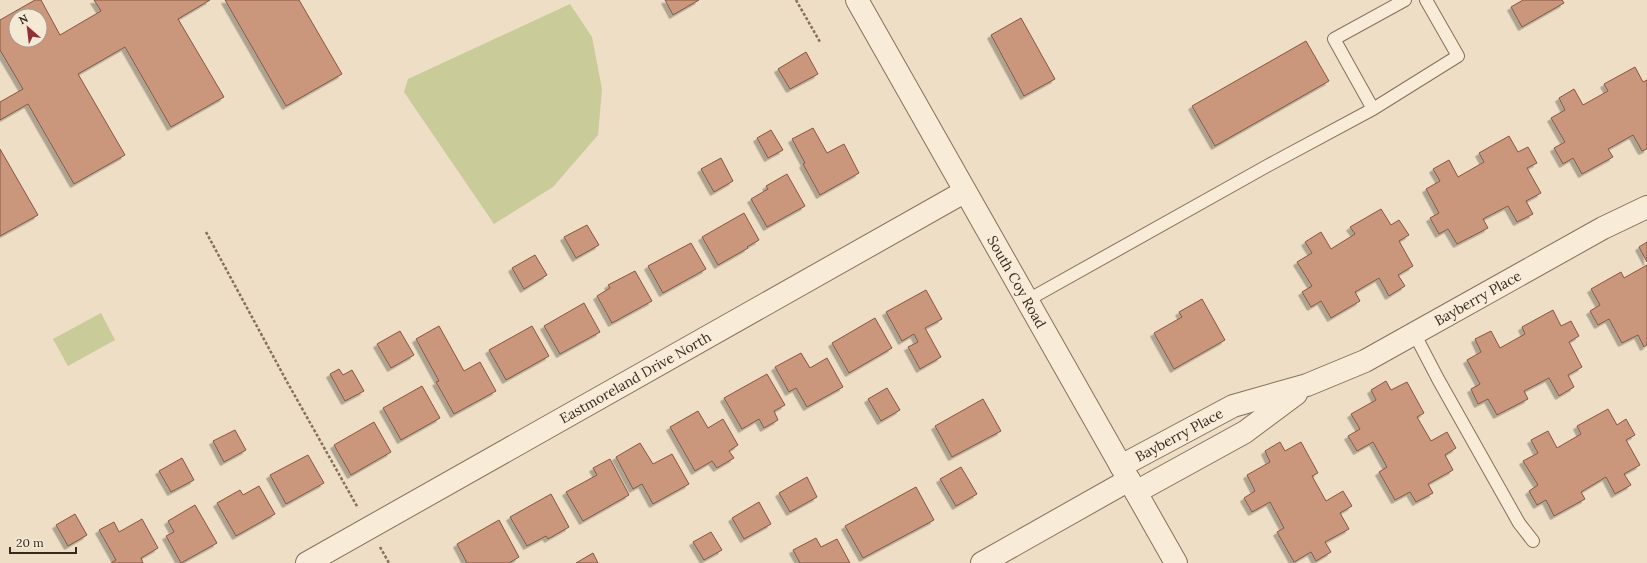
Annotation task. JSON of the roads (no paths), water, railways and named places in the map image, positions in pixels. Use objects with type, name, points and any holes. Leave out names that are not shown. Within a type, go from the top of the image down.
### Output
[{"type":"street","name":"South Coy Road","points":[[857,0],[964,192],[1176,563]]},
{"type":"street","name":"Eastmoreland Drive North","points":[[307,563],[964,192]]},
{"type":"street","name":"Bayberry Place","points":[[1128,480],[1233,406],[1307,385],[1364,361],[1603,228],[1647,208]]},
{"type":"street","name":"Bayberry Place","points":[[1128,480],[1245,432],[1307,385]]},
{"type":"street","points":[[982,563],[1128,480]]},
{"type":"lane","points":[[1373,109],[1334,39],[1405,0]]},
{"type":"lane","points":[[1026,301],[1373,109],[1458,56],[1426,0]]},
{"type":"lane","points":[[1414,333],[1438,379],[1519,523],[1533,541]]}]
